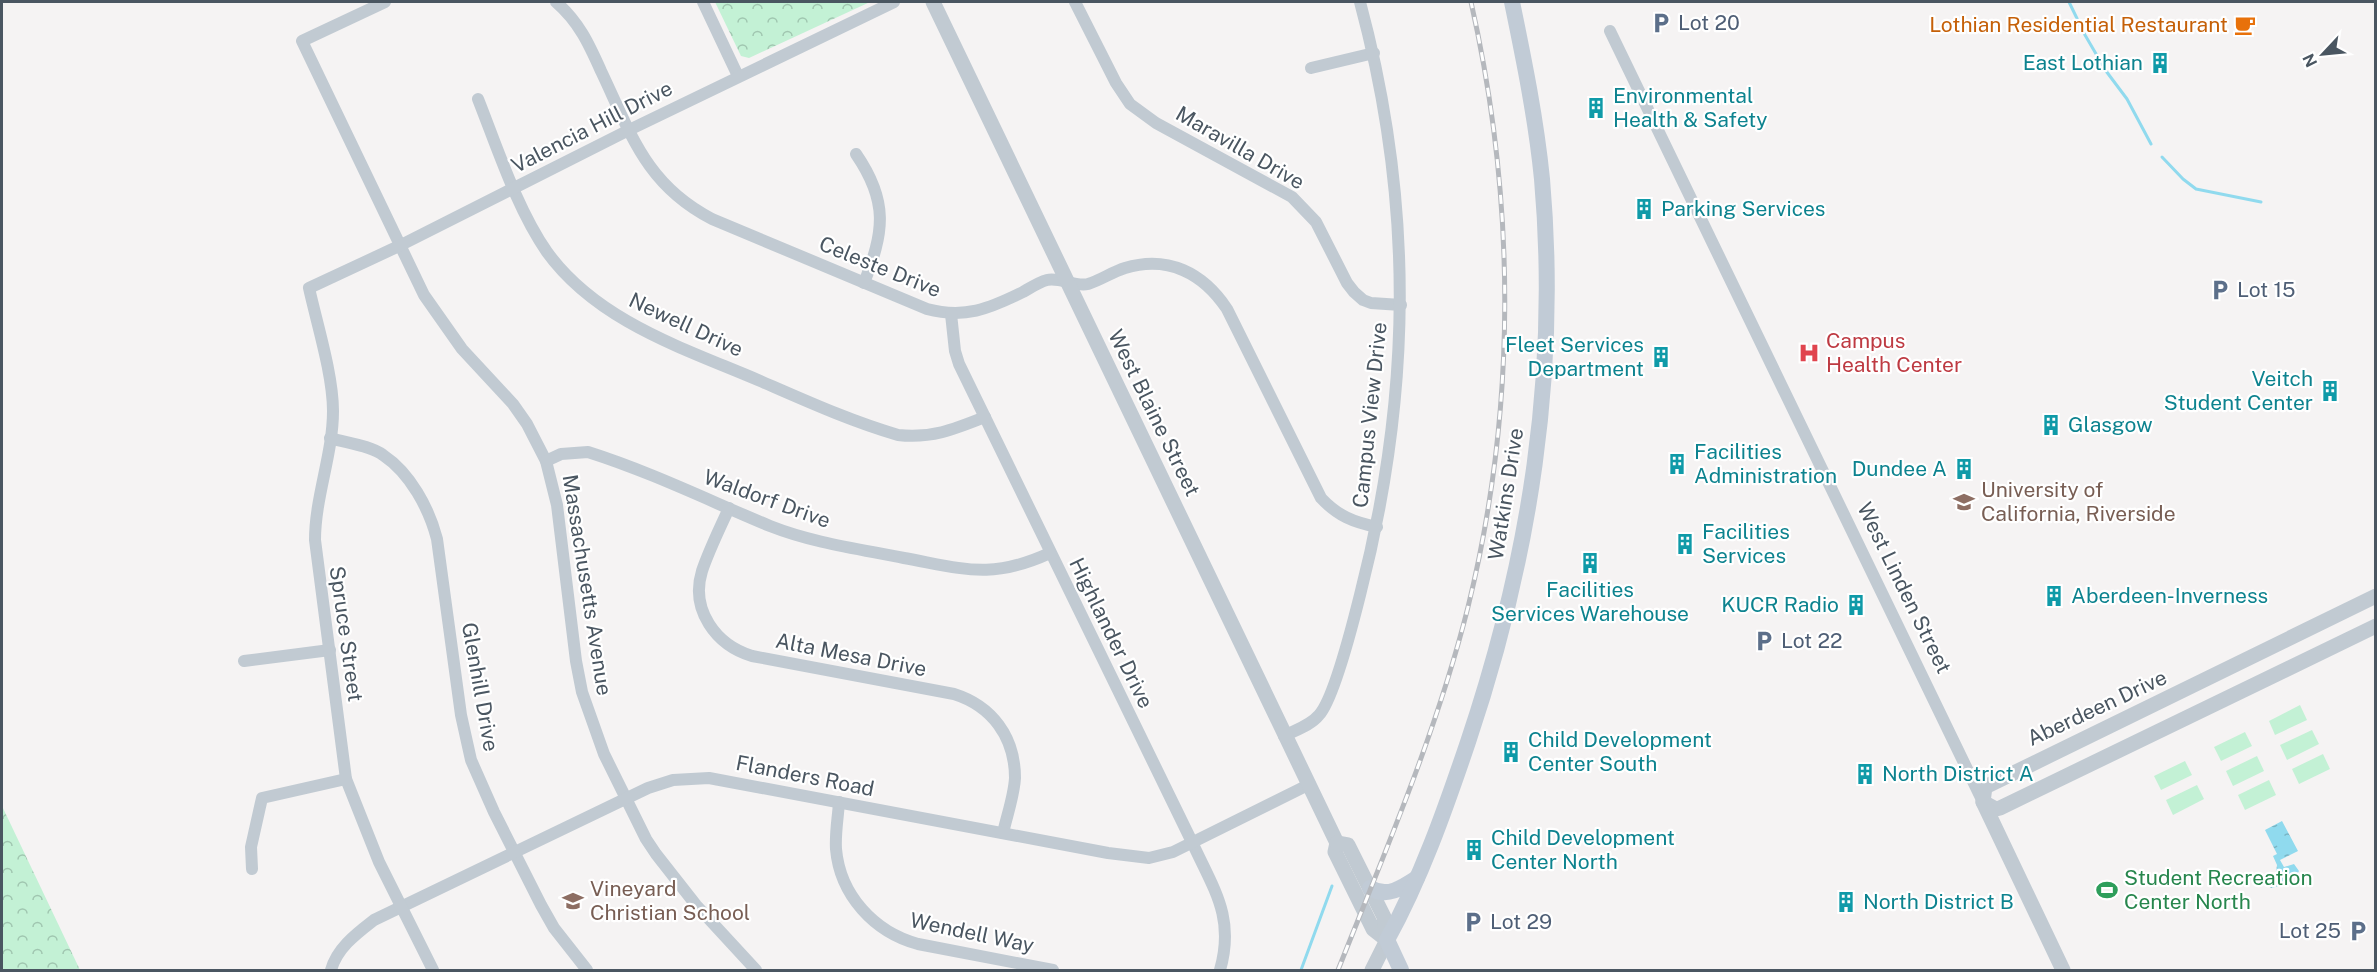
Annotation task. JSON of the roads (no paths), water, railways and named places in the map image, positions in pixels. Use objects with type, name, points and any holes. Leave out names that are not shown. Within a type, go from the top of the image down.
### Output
[{"type":"main road","name":"Watkins Drive","points":[[1387,940],[1417,878],[1455,781],[1483,698],[1508,613],[1539,441],[1546,343],[1547,289],[1542,189],[1530,90],[1512,2]]},
{"type":"main road","points":[[1370,888],[1377,892],[1389,892],[1417,878]]},
{"type":"main road","name":"West Blaine Street","points":[[1387,940],[1401,970]]},
{"type":"street","name":"Massachusetts Avenue","points":[[385,2],[302,41],[424,295],[462,349],[513,404],[527,424],[546,461],[556,505],[582,692],[604,754],[646,839],[696,905],[756,970]]},
{"type":"street","name":"Celeste Drive","points":[[556,2],[581,27],[640,152],[661,182],[695,210],[864,283],[927,309],[951,314],[973,312],[991,306],[1049,279],[1086,285],[1120,270],[1148,264],[1167,265],[1201,279],[1215,291],[1227,309],[1321,498],[1339,515],[1350,521],[1377,527]]},
{"type":"street","points":[[703,2],[738,76]]},
{"type":"street","name":"Valencia Hill Drive","points":[[309,288],[399,246],[738,76],[894,2]]},
{"type":"street","name":"West Blaine Street","points":[[933,2],[1337,843],[1335,852],[1373,929],[1387,940]]},
{"type":"street","name":"Maravilla Drive","points":[[1075,2],[1116,83],[1130,104],[1156,123],[1292,197],[1316,222],[1347,283],[1354,292],[1363,300],[1371,303],[1401,305]]},
{"type":"street","name":"Campus View Drive","points":[[1284,736],[1320,715],[1328,699],[1354,618],[1377,527],[1394,420],[1401,305],[1397,216],[1391,151],[1374,53],[1360,2]]},
{"type":"street","name":"West Linden Street","points":[[1610,31],[2063,970]]},
{"type":"street","points":[[1311,68],[1374,53]]},
{"type":"street","name":"Newell Drive","points":[[478,99],[513,188],[537,235],[556,264],[607,309],[652,335],[814,404],[898,435],[923,437],[945,433],[985,417]]},
{"type":"street","points":[[856,154],[871,181],[877,198],[880,218],[876,251],[864,283]]},
{"type":"street","name":"Spruce Street","points":[[309,288],[332,392],[333,413],[317,509],[315,540],[346,779],[366,833],[400,907],[433,970]]},
{"type":"street","name":"Highlander Drive","points":[[951,314],[955,351],[959,364],[1192,842],[1224,913],[1227,933],[1220,970]]},
{"type":"street","name":"Glenhill Drive","points":[[330,438],[382,453],[410,482],[433,522],[465,738],[480,783],[554,928],[588,970]]},
{"type":"street","name":"Waldorf Drive","points":[[546,461],[561,454],[588,452],[796,535],[967,570],[992,571],[1008,568],[1050,553]]},
{"type":"street","name":"Alta Mesa Drive","points":[[729,507],[702,571],[699,588],[704,614],[717,636],[739,652],[752,656],[954,694],[980,705],[990,713],[1004,735],[1013,762],[1015,779],[1003,833]]},
{"type":"street","name":"Aberdeen Drive","points":[[1983,802],[1983,792],[1989,783],[2376,596]]},
{"type":"street","points":[[1983,802],[1996,809],[2001,808],[2376,626]]},
{"type":"street","points":[[244,661],[330,650]]},
{"type":"street","name":"Flanders Road","points":[[331,970],[338,953],[359,931],[374,920],[626,798],[673,780],[709,778],[1108,853],[1149,858],[1159,857],[1192,842],[1308,785]]},
{"type":"street","points":[[252,869],[251,847],[262,798],[346,779]]},
{"type":"street","name":"Wendell Way","points":[[839,802],[836,838],[841,874],[864,914],[877,925],[902,940],[1053,970]]},
{"type":"street","name":"West Blaine Street","points":[[1337,843],[1348,846],[1370,888],[1384,917],[1387,940]]},
{"type":"street","name":"Watkins Drive","points":[[1372,970],[1387,940]]},
{"type":"water","points":[[2282,821],[2298,851],[2280,860],[2284,867],[2294,864],[2299,871],[2287,882],[2271,888],[2266,881],[2267,877],[2276,873],[2277,865],[2273,856],[2277,854],[2265,830]]},
{"type":"waterway","points":[[2069,2],[2085,35],[2106,71],[2127,99],[2151,144]]},
{"type":"waterway","points":[[2162,157],[2196,189],[2261,202]]},
{"type":"waterway","points":[[1301,970],[1332,886]]},
{"type":"railway","points":[[1338,970],[1392,836],[1441,699],[1468,607],[1484,532],[1495,456],[1502,381],[1505,304],[1503,228],[1486,77],[1471,2]]},
{"type":"place","name":"Lot 20","points":[[1661,23]]},
{"type":"place","name":"Lothian Residential Restaurant","points":[[2245,25]]},
{"type":"place","name":"East Lothian","points":[[2160,63]]},
{"type":"place","name":"Environmental Health & Safety","points":[[1596,108]]},
{"type":"place","name":"Parking Services","points":[[1644,209]]},
{"type":"place","name":"Lot 15","points":[[2220,290]]},
{"type":"place","name":"Campus Health Center","points":[[1809,353]]},
{"type":"place","name":"Fleet Services Department","points":[[1661,357]]},
{"type":"place","name":"Veitch Student Center","points":[[2330,391]]},
{"type":"place","name":"Glasgow","points":[[2051,425]]},
{"type":"place","name":"Facilities Administration","points":[[1677,464]]},
{"type":"place","name":"Dundee A","points":[[1964,469]]},
{"type":"place","name":"University of California, Riverside","points":[[1964,502]]},
{"type":"place","name":"Facilities Services","points":[[1685,544]]},
{"type":"place","name":"Facilities Services Warehouse","points":[[1590,563]]},
{"type":"place","name":"Aberdeen-Inverness","points":[[2054,596]]},
{"type":"place","name":"KUCR Radio","points":[[1856,605]]},
{"type":"place","name":"Lot 22","points":[[1764,641]]},
{"type":"place","name":"Child Development Center South","points":[[1511,752]]},
{"type":"place","name":"North District A","points":[[1865,774]]},
{"type":"place","name":"Child Development Center North","points":[[1474,850]]},
{"type":"place","name":"Student Recreation Center North","points":[[2107,890]]},
{"type":"place","name":"Vineyard Christian School","points":[[573,901]]},
{"type":"place","name":"North District B","points":[[1846,902]]},
{"type":"place","name":"Lot 29","points":[[1473,922]]},
{"type":"place","name":"Lot 25","points":[[2358,931]]}]
